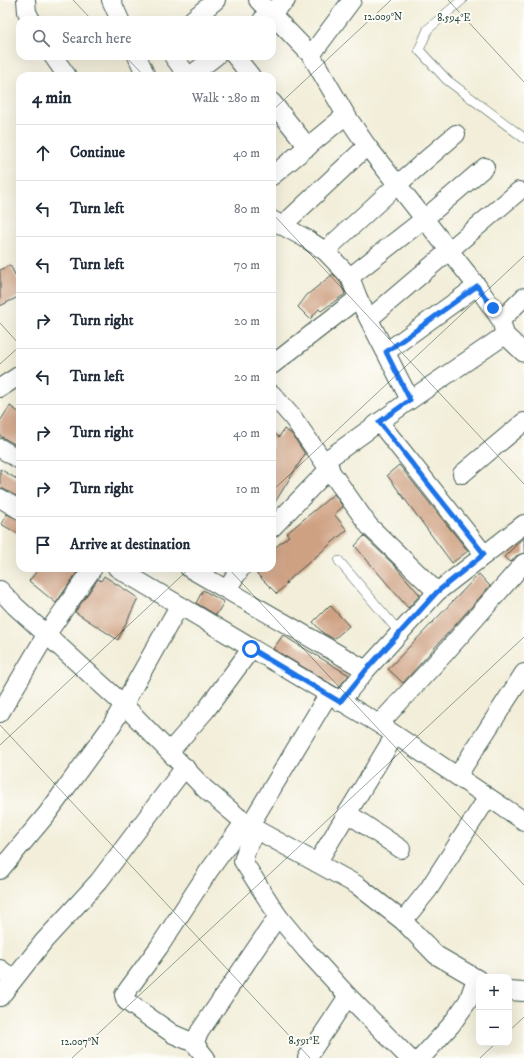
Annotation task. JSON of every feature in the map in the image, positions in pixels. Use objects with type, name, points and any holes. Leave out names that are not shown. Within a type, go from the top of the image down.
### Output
[{"type":"street","points":[[26,0],[27,12],[29,16]]},
{"type":"street","points":[[111,0],[118,16]]},
{"type":"street","points":[[197,16],[216,0]]},
{"type":"street","points":[[258,0],[266,16]]},
{"type":"street","points":[[267,16],[286,0]]},
{"type":"street","points":[[312,55],[352,0]]},
{"type":"street","points":[[276,25],[312,55],[346,115],[367,146],[477,286],[503,328],[524,353]]},
{"type":"street","points":[[56,60],[64,72]]},
{"type":"street","points":[[141,60],[145,72]]},
{"type":"street","points":[[176,60],[186,72]]},
{"type":"street","points":[[194,72],[211,60]]},
{"type":"street","points":[[238,60],[248,72]]},
{"type":"street","points":[[276,107],[308,147]]},
{"type":"street","points":[[276,173],[346,115]]},
{"type":"street","points":[[326,251],[398,184],[456,134]]},
{"type":"street","points":[[367,146],[278,223],[326,251],[350,277],[358,298],[410,400]]},
{"type":"street","points":[[350,277],[424,219],[485,167]]},
{"type":"street","points":[[369,319],[450,252],[520,191]]},
{"type":"street","points":[[386,352],[477,286]]},
{"type":"street","points":[[276,523],[327,464],[379,422],[503,328],[524,297]]},
{"type":"street","points":[[276,362],[358,298]]},
{"type":"street","points":[[0,388],[16,378]]},
{"type":"street","points":[[276,399],[293,418],[327,464],[369,526],[437,592]]},
{"type":"street","points":[[379,422],[484,554]]},
{"type":"street","points":[[462,474],[524,422]]},
{"type":"street","points":[[0,448],[16,458]]},
{"type":"street","points":[[0,498],[16,508]]},
{"type":"street","points":[[206,1058],[194,1043],[173,1034],[162,1027],[126,1001],[124,995],[159,947],[208,872],[251,826],[334,698],[366,670],[437,592],[484,554],[512,535],[524,524]]},
{"type":"street","points":[[379,724],[445,653],[524,563]]},
{"type":"street","points":[[0,713],[46,635],[90,572]]},
{"type":"street","points":[[123,572],[379,724],[458,775],[524,821]]},
{"type":"street","points":[[196,572],[366,670]]},
{"type":"street","points":[[228,589],[239,572]]},
{"type":"street","points":[[0,590],[46,635],[124,705],[205,789],[251,826],[357,885],[403,922],[436,955],[476,979]]},
{"type":"street","points":[[0,870],[47,814],[112,725],[179,606]]},
{"type":"street","points":[[170,752],[206,710],[251,649]]},
{"type":"street","points":[[458,775],[522,684]]},
{"type":"street","points":[[317,863],[395,735]]},
{"type":"street","points":[[0,997],[7,974],[44,941],[99,881],[185,767]]},
{"type":"street","points":[[403,922],[428,890],[488,796]]},
{"type":"street","points":[[347,813],[401,849]]},
{"type":"street","points":[[251,826],[248,845],[243,860],[278,916],[348,996],[409,1058]]},
{"type":"street","points":[[194,1043],[200,1031],[278,916]]},
{"type":"street","points":[[421,1058],[451,1025],[468,1000],[476,984]]},
{"type":"street","points":[[512,991],[524,992]]},
{"type":"street","points":[[307,1058],[348,996]]},
{"type":"lane","points":[[462,0],[428,29],[419,50],[447,80],[524,138]]},
{"type":"lane","points":[[339,561],[400,633]]},
{"type":"building","points":[[10,265],[16,276],[16,298],[0,306],[0,270]]},
{"type":"building","points":[[333,274],[341,283],[345,294],[321,311],[319,309],[310,319],[298,307],[307,295]]},
{"type":"building","points":[[10,406],[16,410],[16,445],[0,436],[0,421]]},
{"type":"building","points":[[284,429],[292,434],[305,454],[276,501],[276,435],[279,437]]},
{"type":"building","points":[[399,465],[468,551],[452,563],[387,475]]},
{"type":"building","points":[[0,469],[16,479],[16,496],[0,488]]},
{"type":"building","points":[[334,494],[343,507],[334,514],[347,530],[286,582],[287,583],[277,594],[255,572],[276,572],[276,547],[289,536],[286,534]]},
{"type":"building","points":[[7,514],[16,518],[16,533],[1,524]]},
{"type":"building","points":[[364,536],[396,567],[420,595],[408,608],[355,546]]},
{"type":"building","points":[[524,537],[524,553],[516,556],[511,562],[504,557]]},
{"type":"building","points":[[36,572],[77,572],[56,603],[29,581]]},
{"type":"building","points":[[479,574],[490,586],[403,683],[388,669]]},
{"type":"building","points":[[104,576],[138,598],[118,640],[75,612],[98,579],[101,581]]},
{"type":"building","points":[[203,590],[224,602],[216,615],[196,603]]},
{"type":"building","points":[[330,605],[349,626],[334,639],[323,633],[313,622]]},
{"type":"building","points":[[283,635],[349,675],[338,688],[273,649]]},
{"type":"route","points":[[251,649],[340,702],[366,670],[437,592],[484,554],[379,422],[410,400],[386,352],[477,286],[493,308]]}]
